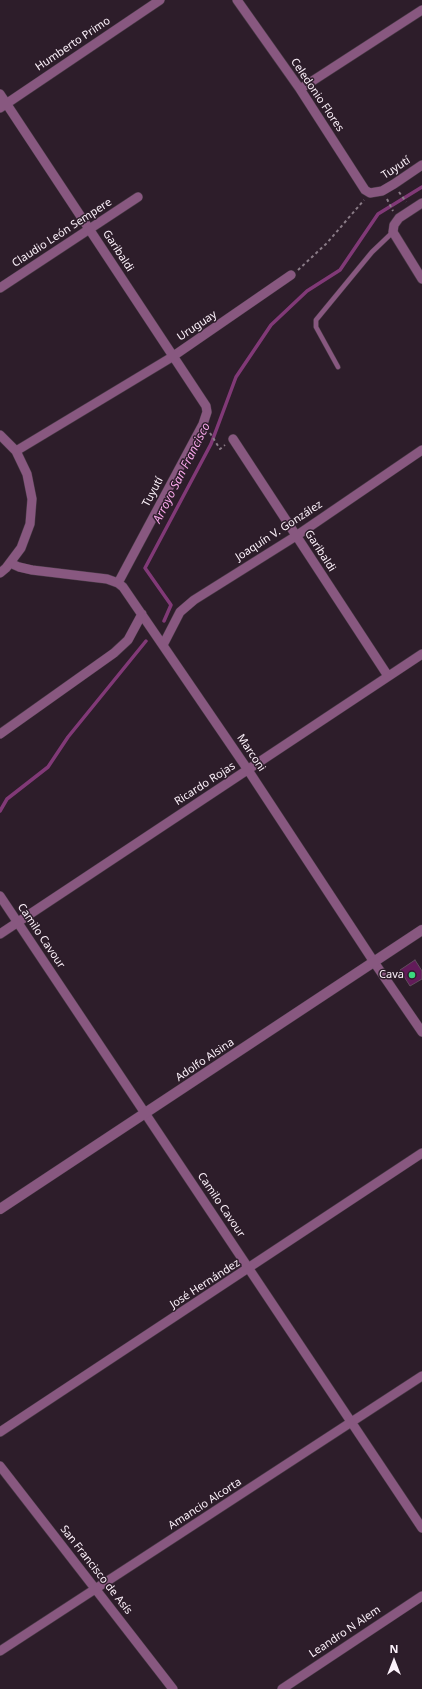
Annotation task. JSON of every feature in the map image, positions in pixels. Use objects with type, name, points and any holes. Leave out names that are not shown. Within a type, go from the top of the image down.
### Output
[{"type":"street","name":"Humberto Primo","points":[[3,106],[160,0]]},
{"type":"street","name":"Celedonio Flores","points":[[237,0],[300,89],[365,190],[370,194]]},
{"type":"street","points":[[300,89],[422,10]]},
{"type":"street","name":"Garibaldi","points":[[0,94],[3,106],[89,229],[172,357],[203,399],[207,412]]},
{"type":"street","name":"Tuyutí","points":[[370,194],[382,191],[422,165]]},
{"type":"street","name":"Claudio León Sempere","points":[[0,288],[138,197]]},
{"type":"street","points":[[422,203],[399,218],[394,225],[393,232],[422,279]]},
{"type":"street","name":"Uruguay","points":[[16,451],[172,357],[291,276]]},
{"type":"street","name":"Tuyutí","points":[[118,583],[203,424],[207,412]]},
{"type":"street","points":[[0,435],[16,451],[27,474],[32,499],[30,524],[21,548],[10,563],[0,573]]},
{"type":"street","name":"Garibaldi","points":[[233,439],[388,676]]},
{"type":"street","name":"Joaquín V. González","points":[[163,645],[180,612],[185,606],[296,536],[422,450]]},
{"type":"street","points":[[10,563],[32,570],[107,579],[118,583]]},
{"type":"street","name":"Marconi","points":[[118,583],[123,587],[142,614],[248,770],[374,962],[422,1032]]},
{"type":"street","points":[[0,734],[118,650],[128,640],[142,614]]},
{"type":"street","name":"Ricardo Rojas","points":[[0,934],[422,654]]},
{"type":"street","name":"Camilo Cavour","points":[[0,896],[145,1114],[250,1268],[422,1528]]},
{"type":"street","name":"Adolfo Alsina","points":[[0,1209],[422,930]]},
{"type":"street","name":"José Hernández","points":[[0,1432],[422,1153]]},
{"type":"street","name":"Amancio Alcorta","points":[[0,1651],[422,1376]]},
{"type":"street","name":"San Francisco de Asís","points":[[0,1466],[173,1689]]},
{"type":"street","name":"Leandro N Alem","points":[[282,1689],[422,1596]]},
{"type":"lane","points":[[338,367],[316,327],[316,320],[372,252],[393,232]]},
{"type":"path","points":[[399,192],[407,203]]},
{"type":"path","points":[[291,276],[327,243],[370,194]]},
{"type":"path","points":[[388,201],[394,213]]},
{"type":"path","points":[[209,432],[220,449]]},
{"type":"building","name":"Cava","points":[[415,960],[422,971],[422,979],[410,986],[400,970]]},
{"type":"waterway","name":"Arroyo San Francisco","points":[[164,621],[171,605],[145,568],[211,444],[236,377],[271,325],[307,291],[340,270],[378,214],[422,187]]},
{"type":"waterway","name":"Arroyo San Francisco","points":[[0,811],[7,799],[48,767],[68,737],[146,641]]},
{"type":"place","name":"Cava","points":[[412,975]]}]
